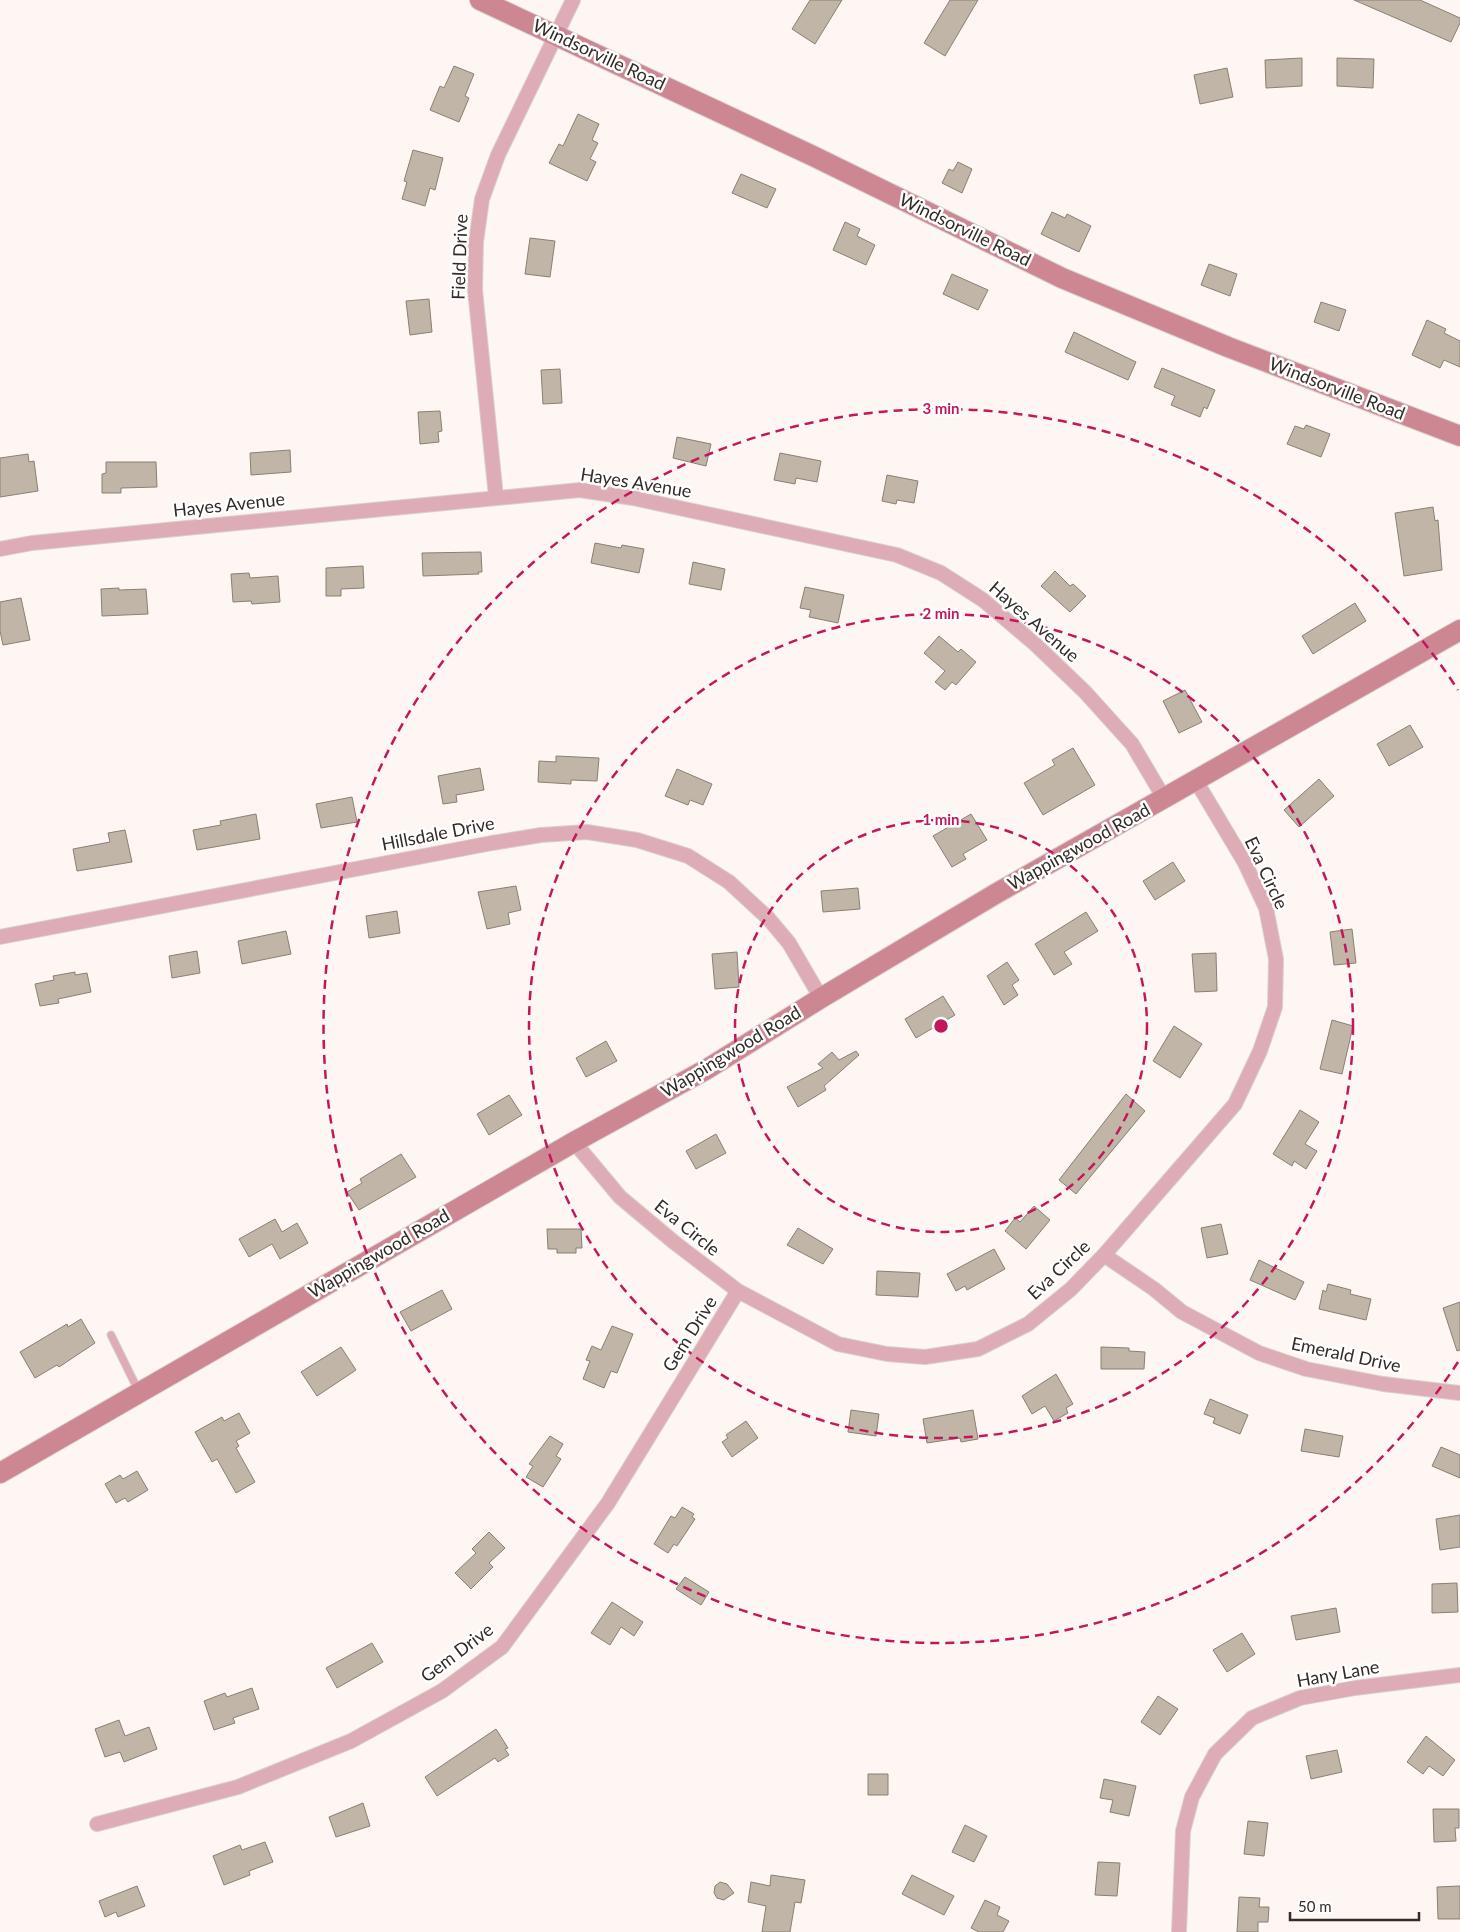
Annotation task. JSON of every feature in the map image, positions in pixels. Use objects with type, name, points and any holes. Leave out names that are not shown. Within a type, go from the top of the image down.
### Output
[{"type":"main road","name":"Windsorville Road","points":[[480,0],[813,156],[1062,278],[1220,344],[1460,436]]},
{"type":"main road","name":"Wappingwood Road","points":[[0,1473],[574,1142],[707,1069],[997,893],[1460,630]]},
{"type":"street","name":"Field Drive","points":[[496,497],[475,290],[476,242],[482,199],[498,155],[573,0]]},
{"type":"street","name":"Hayes Avenue","points":[[0,549],[32,543],[580,490],[633,498],[897,555],[941,573],[982,600],[1035,644],[1085,692],[1132,744],[1164,798]]},
{"type":"street","name":"Eva Circle","points":[[574,1142],[620,1197],[674,1243],[738,1291],[838,1344],[887,1354],[926,1357],[978,1349],[1028,1324],[1070,1289],[1104,1255],[1235,1104],[1260,1051],[1275,1007],[1276,959],[1266,908],[1245,863],[1196,781]]},
{"type":"street","name":"Hillsdale Drive","points":[[0,937],[492,843],[541,835],[587,832],[636,840],[688,856],[729,882],[768,918],[789,943],[822,998]]},
{"type":"street","name":"Emerald Drive","points":[[1104,1255],[1154,1289],[1182,1312],[1259,1353],[1306,1369],[1383,1384],[1460,1393]]},
{"type":"street","name":"Gem Drive","points":[[97,1824],[238,1787],[351,1741],[442,1691],[502,1647],[608,1503],[738,1291]]},
{"type":"street","name":"Hany Lane","points":[[1179,1932],[1183,1831],[1192,1797],[1215,1754],[1252,1718],[1300,1698],[1355,1688],[1460,1675]]},
{"type":"lane","points":[[110,1335],[139,1393]]},
{"type":"building","points":[[810,0],[842,0],[815,44],[792,29]]},
{"type":"building","points":[[950,0],[978,0],[945,56],[924,43]]},
{"type":"building","points":[[1354,0],[1420,0],[1460,18],[1460,23],[1451,42]]},
{"type":"building","points":[[1302,58],[1302,86],[1266,88],[1265,60]]},
{"type":"building","points":[[1337,58],[1374,59],[1373,88],[1337,86]]},
{"type":"building","points":[[454,66],[474,74],[465,96],[469,98],[459,122],[430,110],[440,86],[444,88]]},
{"type":"building","points":[[1227,68],[1233,97],[1200,104],[1194,75]]},
{"type":"building","points":[[578,114],[599,124],[592,140],[598,143],[590,159],[596,162],[587,181],[549,163],[559,144],[563,146]]},
{"type":"building","points":[[413,150],[443,158],[435,190],[430,188],[425,206],[402,199],[407,182],[404,181]]},
{"type":"building","points":[[958,162],[972,169],[962,193],[942,183],[949,169],[953,171]]},
{"type":"building","points":[[741,174],[776,189],[767,208],[732,193]]},
{"type":"building","points":[[1052,212],[1065,218],[1067,214],[1091,226],[1079,252],[1041,234]]},
{"type":"building","points":[[845,222],[860,229],[857,236],[875,245],[866,265],[833,250]]},
{"type":"building","points":[[530,238],[555,241],[550,277],[525,274]]},
{"type":"building","points":[[1209,264],[1237,274],[1230,296],[1201,285]]},
{"type":"building","points":[[952,274],[988,290],[978,310],[943,294]]},
{"type":"building","points":[[429,299],[432,332],[410,335],[406,301]]},
{"type":"building","points":[[1321,302],[1346,310],[1339,331],[1314,322]]},
{"type":"building","points":[[1427,320],[1446,329],[1444,333],[1460,341],[1460,367],[1444,360],[1440,368],[1412,355]]},
{"type":"building","points":[[1074,332],[1136,362],[1128,380],[1065,352]]},
{"type":"building","points":[[1162,368],[1215,390],[1207,409],[1204,407],[1200,417],[1171,405],[1175,396],[1154,387]]},
{"type":"building","points":[[560,369],[562,403],[543,404],[541,370]]},
{"type":"building","points":[[440,411],[442,431],[438,432],[439,442],[420,444],[418,412]]},
{"type":"building","points":[[1306,425],[1330,434],[1321,457],[1287,444],[1295,426],[1304,429]]},
{"type":"building","points":[[677,437],[711,444],[706,466],[673,458]]},
{"type":"building","points":[[290,450],[291,472],[251,475],[250,453]]},
{"type":"building","points":[[780,453],[821,461],[817,482],[796,478],[795,484],[774,480]]},
{"type":"building","points":[[28,454],[29,462],[34,461],[38,491],[0,497],[0,458]]},
{"type":"building","points":[[106,462],[156,462],[157,487],[121,488],[121,493],[102,493],[102,474],[106,473]]},
{"type":"building","points":[[887,475],[918,481],[914,503],[897,500],[896,504],[882,501]]},
{"type":"building","points":[[1433,507],[1435,521],[1438,520],[1442,570],[1404,576],[1395,513]]},
{"type":"building","points":[[595,543],[621,548],[622,545],[644,549],[639,573],[591,563]]},
{"type":"building","points":[[481,552],[482,572],[478,572],[479,574],[423,576],[422,553]]},
{"type":"building","points":[[693,562],[725,569],[721,590],[689,584]]},
{"type":"building","points":[[363,566],[364,588],[341,589],[341,596],[326,596],[326,568]]},
{"type":"building","points":[[1055,571],[1070,586],[1073,584],[1086,596],[1070,612],[1041,586]]},
{"type":"building","points":[[249,573],[250,578],[278,576],[280,602],[252,604],[251,601],[233,602],[231,574]]},
{"type":"building","points":[[805,587],[844,595],[838,623],[809,617],[811,610],[800,608]]},
{"type":"building","points":[[119,588],[119,590],[146,589],[148,614],[102,616],[101,589]]},
{"type":"building","points":[[21,598],[30,640],[3,645],[0,631],[0,602]]},
{"type":"building","points":[[1355,603],[1366,621],[1313,654],[1302,636]]},
{"type":"building","points":[[939,636],[958,652],[961,649],[976,662],[956,685],[952,682],[945,690],[935,682],[945,671],[924,653]]},
{"type":"building","points":[[1185,690],[1202,722],[1179,733],[1163,701]]},
{"type":"building","points":[[1410,725],[1423,747],[1389,766],[1377,744]]},
{"type":"building","points":[[1073,748],[1095,785],[1043,815],[1024,783],[1055,765],[1052,760]]},
{"type":"building","points":[[556,756],[599,758],[597,781],[571,780],[571,784],[538,782],[539,761],[556,762]]},
{"type":"building","points":[[480,768],[484,790],[456,795],[457,802],[443,804],[438,776]]},
{"type":"building","points":[[677,769],[712,784],[703,805],[690,800],[688,805],[665,796]]},
{"type":"building","points":[[1319,779],[1334,796],[1299,827],[1284,810]]},
{"type":"building","points":[[352,797],[357,822],[321,828],[316,804]]},
{"type":"building","points":[[256,814],[260,839],[197,850],[193,830],[221,825],[220,821]]},
{"type":"building","points":[[971,814],[987,840],[963,854],[966,859],[952,867],[933,836]]},
{"type":"building","points":[[125,830],[132,862],[77,871],[73,849],[110,842],[108,833]]},
{"type":"building","points":[[1173,862],[1185,881],[1155,900],[1143,881]]},
{"type":"building","points":[[516,886],[521,910],[508,913],[510,924],[487,929],[478,892]]},
{"type":"building","points":[[858,888],[860,909],[823,912],[821,891]]},
{"type":"building","points":[[397,911],[400,933],[369,938],[366,916]]},
{"type":"building","points":[[1086,912],[1098,931],[1064,952],[1072,964],[1054,975],[1035,944]]},
{"type":"building","points":[[1352,929],[1356,963],[1334,965],[1330,932]]},
{"type":"building","points":[[286,931],[291,954],[242,964],[238,941]]},
{"type":"building","points":[[197,951],[200,973],[172,978],[169,956]]},
{"type":"building","points":[[737,952],[739,987],[715,989],[712,954]]},
{"type":"building","points":[[1216,953],[1217,991],[1195,992],[1192,954]]},
{"type":"building","points":[[1007,962],[1019,980],[1012,985],[1018,995],[1004,1005],[987,976]]},
{"type":"building","points":[[75,972],[75,975],[87,973],[91,992],[58,999],[59,1003],[40,1006],[35,984],[54,980],[53,976]]},
{"type":"building","points":[[943,996],[955,1015],[916,1038],[905,1019]]},
{"type":"building","points":[[1332,1020],[1353,1026],[1342,1074],[1320,1069]]},
{"type":"building","points":[[1174,1026],[1202,1044],[1180,1078],[1153,1061]]},
{"type":"building","points":[[606,1041],[617,1061],[586,1077],[576,1058]]},
{"type":"building","points":[[856,1051],[859,1055],[824,1086],[826,1090],[798,1107],[787,1087],[823,1068],[818,1064],[832,1052],[839,1060]]},
{"type":"building","points":[[1126,1094],[1145,1111],[1076,1194],[1059,1180]]},
{"type":"building","points":[[509,1095],[522,1115],[489,1135],[477,1114]]},
{"type":"building","points":[[1300,1110],[1319,1122],[1305,1144],[1317,1151],[1306,1169],[1294,1161],[1292,1166],[1273,1154]]},
{"type":"building","points":[[716,1134],[726,1153],[696,1169],[686,1151]]},
{"type":"building","points":[[401,1154],[416,1177],[359,1210],[347,1192],[362,1183],[360,1179]]},
{"type":"building","points":[[1034,1206],[1050,1220],[1026,1249],[1005,1231],[1015,1218],[1020,1222]]},
{"type":"building","points":[[275,1219],[282,1232],[297,1223],[308,1243],[280,1259],[272,1244],[249,1257],[239,1239]]},
{"type":"building","points":[[1221,1224],[1228,1254],[1207,1258],[1201,1228]]},
{"type":"building","points":[[798,1228],[833,1249],[823,1264],[787,1245]]},
{"type":"building","points":[[547,1229],[581,1229],[582,1248],[576,1248],[576,1253],[557,1253],[557,1249],[548,1249]]},
{"type":"building","points":[[994,1249],[1005,1269],[967,1290],[965,1286],[956,1291],[947,1274]]},
{"type":"building","points":[[1259,1260],[1304,1282],[1295,1300],[1250,1280]]},
{"type":"building","points":[[877,1271],[920,1273],[918,1297],[876,1295]]},
{"type":"building","points":[[1328,1284],[1351,1290],[1350,1294],[1371,1299],[1366,1320],[1319,1309],[1323,1290],[1326,1292]]},
{"type":"building","points":[[442,1290],[452,1309],[411,1331],[400,1312]]},
{"type":"building","points":[[1460,1302],[1460,1350],[1457,1351],[1443,1308]]},
{"type":"building","points":[[81,1319],[95,1343],[59,1367],[57,1365],[35,1378],[20,1352],[67,1324],[68,1327]]},
{"type":"building","points":[[612,1326],[633,1334],[617,1373],[611,1371],[604,1388],[583,1379],[590,1361],[586,1360],[592,1346],[601,1350]]},
{"type":"building","points":[[341,1347],[356,1370],[317,1396],[301,1372]]},
{"type":"building","points":[[1101,1347],[1129,1348],[1129,1351],[1145,1352],[1144,1369],[1101,1369]]},
{"type":"building","points":[[1056,1374],[1073,1404],[1066,1408],[1068,1413],[1054,1421],[1045,1406],[1032,1414],[1022,1396]]},
{"type":"building","points":[[1210,1399],[1248,1415],[1240,1434],[1213,1423],[1215,1418],[1204,1414]]},
{"type":"building","points":[[851,1410],[879,1414],[876,1436],[848,1432]]},
{"type":"building","points":[[973,1410],[978,1439],[961,1442],[960,1438],[927,1443],[923,1419]]},
{"type":"building","points":[[239,1413],[250,1433],[236,1441],[239,1446],[236,1448],[255,1482],[236,1493],[217,1459],[212,1462],[195,1432],[222,1417],[224,1421]]},
{"type":"building","points":[[746,1421],[758,1438],[732,1457],[722,1442],[728,1438],[726,1435]]},
{"type":"building","points":[[1305,1429],[1343,1436],[1339,1457],[1301,1451]]},
{"type":"building","points":[[550,1436],[563,1444],[556,1456],[561,1459],[543,1487],[526,1477],[533,1466],[529,1464]]},
{"type":"building","points":[[1441,1447],[1460,1455],[1460,1478],[1432,1466]]},
{"type":"building","points":[[137,1471],[148,1490],[128,1502],[125,1498],[116,1503],[105,1484],[120,1475],[123,1479]]},
{"type":"building","points":[[682,1507],[694,1514],[692,1517],[695,1519],[677,1546],[674,1544],[668,1553],[654,1544],[671,1516],[675,1518]]},
{"type":"building","points":[[1460,1515],[1460,1547],[1440,1550],[1436,1519]]},
{"type":"building","points":[[489,1532],[505,1548],[489,1563],[493,1567],[471,1589],[455,1573],[476,1553],[472,1549]]},
{"type":"building","points":[[685,1577],[709,1592],[701,1605],[676,1589]]},
{"type":"building","points":[[1457,1583],[1458,1612],[1432,1613],[1432,1584]]},
{"type":"building","points":[[612,1602],[643,1622],[634,1636],[621,1627],[610,1645],[591,1633]]},
{"type":"building","points":[[1336,1608],[1340,1632],[1296,1640],[1291,1616]]},
{"type":"building","points":[[1242,1633],[1255,1654],[1227,1672],[1213,1650]]},
{"type":"building","points":[[372,1643],[383,1662],[337,1688],[326,1668]]},
{"type":"building","points":[[252,1688],[259,1709],[233,1718],[235,1723],[214,1730],[204,1701],[225,1693],[227,1697]]},
{"type":"building","points":[[1158,1696],[1178,1709],[1160,1735],[1141,1722]]},
{"type":"building","points":[[119,1720],[125,1736],[149,1727],[157,1749],[124,1762],[120,1752],[105,1757],[95,1729]]},
{"type":"building","points":[[496,1729],[508,1748],[505,1749],[509,1755],[498,1762],[495,1758],[437,1796],[425,1777]]},
{"type":"building","points":[[1426,1736],[1455,1760],[1443,1776],[1429,1766],[1423,1774],[1407,1762]]},
{"type":"building","points":[[1337,1750],[1342,1772],[1311,1779],[1306,1756]]},
{"type":"building","points":[[868,1774],[888,1774],[888,1795],[868,1795]]},
{"type":"building","points":[[1104,1779],[1136,1786],[1129,1816],[1110,1812],[1113,1800],[1100,1798]]},
{"type":"building","points":[[363,1803],[370,1826],[336,1837],[329,1817]]},
{"type":"building","points":[[1433,1809],[1459,1809],[1459,1828],[1455,1828],[1456,1841],[1434,1842]]},
{"type":"building","points":[[1248,1821],[1268,1823],[1264,1856],[1244,1854]]},
{"type":"building","points":[[965,1825],[987,1836],[974,1862],[952,1852]]},
{"type":"building","points":[[265,1842],[273,1862],[249,1871],[250,1875],[224,1885],[213,1856],[240,1845],[242,1850]]},
{"type":"building","points":[[1098,1862],[1120,1863],[1117,1896],[1095,1895]]},
{"type":"building","points":[[771,1875],[805,1880],[801,1903],[795,1902],[790,1932],[762,1932],[766,1906],[748,1902],[751,1882],[770,1886]]},
{"type":"building","points":[[912,1875],[954,1896],[944,1915],[902,1894]]},
{"type":"building","points":[[720,1882],[727,1884],[734,1893],[724,1900],[717,1898],[714,1893],[715,1886]]},
{"type":"building","points":[[137,1886],[145,1906],[118,1917],[116,1912],[105,1917],[99,1901]]},
{"type":"building","points":[[1460,1886],[1460,1919],[1438,1919],[1437,1887]]},
{"type":"building","points":[[1239,1897],[1260,1898],[1259,1907],[1269,1907],[1268,1922],[1258,1922],[1258,1932],[1237,1932]]},
{"type":"building","points":[[985,1900],[1000,1907],[997,1915],[1009,1921],[1003,1932],[979,1932],[971,1928]]}]
